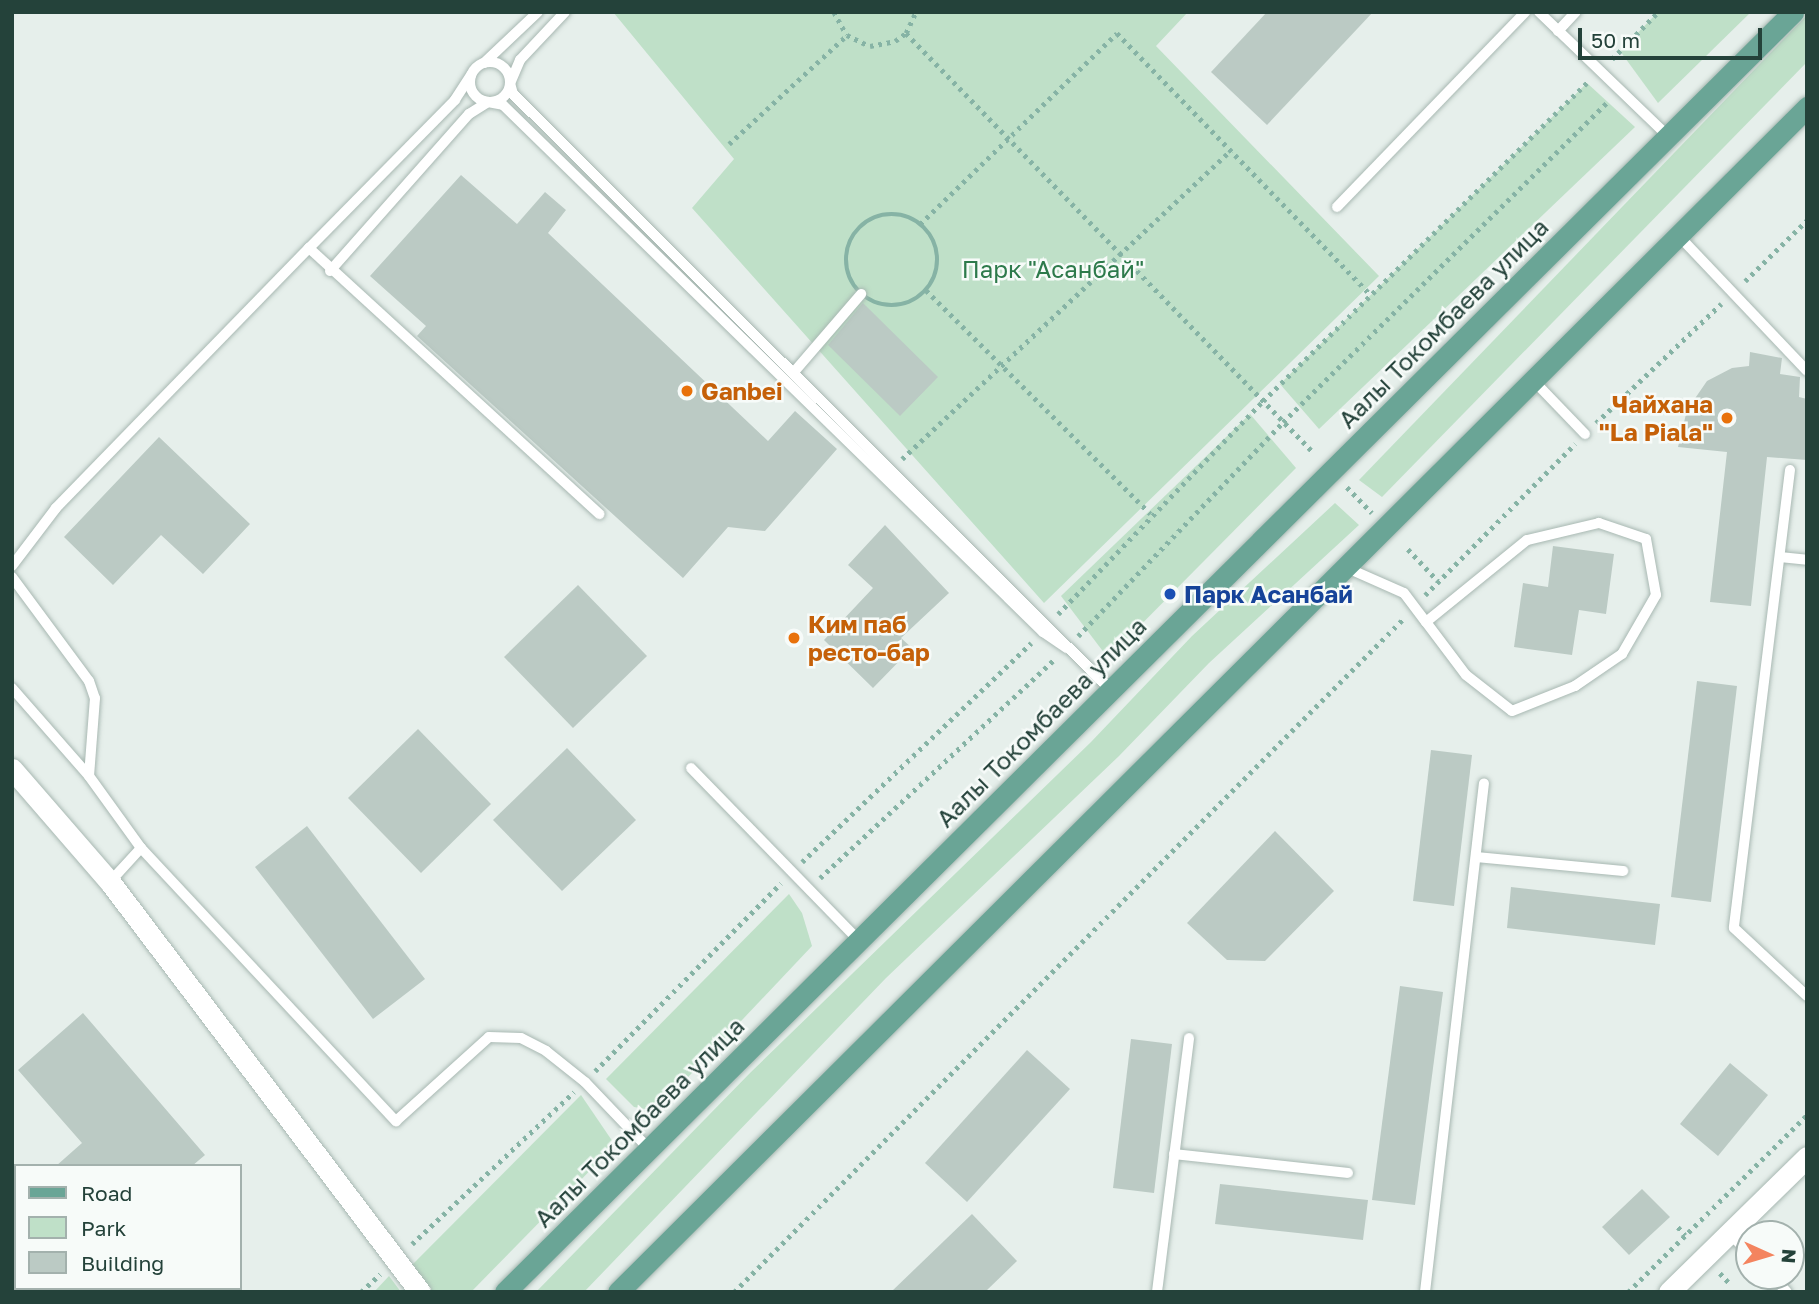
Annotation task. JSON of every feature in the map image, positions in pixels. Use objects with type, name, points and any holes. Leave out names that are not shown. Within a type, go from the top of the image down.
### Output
[{"type":"main road","name":"Аалы Токомбаева улица","points":[[505,1292],[1793,12]]},
{"type":"main road","points":[[618,1292],[1807,107]]},
{"type":"street","points":[[12,769],[110,882],[420,1292]]},
{"type":"street","points":[[1669,1292],[1807,1157]]},
{"type":"lane","points":[[12,566],[56,508],[455,100],[471,75],[538,12]]},
{"type":"lane","points":[[330,271],[469,114],[488,102],[500,99],[520,60],[565,12]]},
{"type":"lane","points":[[1337,207],[1525,12]]},
{"type":"lane","points":[[1539,12],[1668,136]]},
{"type":"lane","points":[[1558,31],[1576,12]]},
{"type":"lane","points":[[483,63],[502,66],[523,104],[891,468],[1046,628]]},
{"type":"lane","points":[[471,75],[473,93],[514,113],[1111,690]]},
{"type":"lane","points":[[1678,235],[1807,371]]},
{"type":"lane","points":[[309,248],[330,271],[599,514]]},
{"type":"lane","points":[[794,372],[861,294]]},
{"type":"lane","points":[[1532,380],[1585,434]]},
{"type":"lane","points":[[1790,470],[1734,928],[1807,996]]},
{"type":"lane","points":[[1345,567],[1404,593],[1466,675],[1512,711],[1575,686],[1622,654],[1656,595],[1646,539],[1599,523],[1527,540],[1426,622]]},
{"type":"lane","points":[[1780,557],[1807,560]]},
{"type":"lane","points":[[12,577],[89,681],[95,698],[89,776]]},
{"type":"lane","points":[[12,688],[89,776],[141,848],[396,1121],[489,1037],[521,1038],[546,1051],[585,1082],[649,1149]]},
{"type":"lane","points":[[691,768],[859,941]]},
{"type":"lane","points":[[1425,1292],[1484,783]]},
{"type":"lane","points":[[110,882],[141,848]]},
{"type":"lane","points":[[1476,857],[1623,871]]},
{"type":"lane","points":[[1157,1292],[1189,1038]]},
{"type":"lane","points":[[1174,1154],[1348,1173]]},
{"type":"lane","points":[[1729,1233],[1735,1239]]},
{"type":"path","points":[[835,12],[847,35],[858,42],[883,45],[906,33],[916,12]]},
{"type":"path","points":[[361,1292],[585,1082],[792,872],[1046,628],[1151,514],[1263,401],[1658,12]]},
{"type":"path","points":[[906,33],[1314,453]]},
{"type":"path","points":[[920,223],[1117,33],[1371,295]]},
{"type":"path","points":[[729,144],[847,35]]},
{"type":"path","points":[[809,888],[1067,648],[1283,422],[1620,89]]},
{"type":"path","points":[[891,468],[1231,150]]},
{"type":"path","points":[[894,214],[920,223],[937,255],[926,290],[915,299],[894,305],[861,294],[847,270],[849,242],[856,230],[867,221],[894,214]]},
{"type":"path","points":[[734,1292],[1585,434],[1807,220]]},
{"type":"path","points":[[926,290],[1151,514]]},
{"type":"path","points":[[1346,486],[1374,514]]},
{"type":"path","points":[[1408,549],[1438,581]]},
{"type":"path","points":[[1628,1292],[1807,1115]]},
{"type":"green space","name":"Парк \"Асанбай\"","points":[[613,12],[1188,12],[1156,46],[1379,276],[1044,603],[692,208],[734,159]]},
{"type":"green space","points":[[1658,12],[1751,12],[1658,103],[1620,51]]},
{"type":"green space","points":[[1807,15],[1807,62],[1382,497],[1359,480]]},
{"type":"green space","points":[[1587,83],[1635,127],[1319,429],[1280,384]]},
{"type":"green space","points":[[1250,414],[1296,468],[1108,658],[1061,596]]},
{"type":"green space","points":[[1335,503],[1359,525],[1209,663],[1119,756],[886,978],[584,1292],[536,1292],[751,1072],[1091,742],[1192,636]]},
{"type":"green space","points":[[789,894],[802,913],[812,946],[656,1111],[634,1107],[606,1079]]},
{"type":"green space","points":[[581,1095],[615,1145],[471,1292],[432,1292],[411,1266]]},
{"type":"green space","points":[[389,1276],[401,1292],[374,1292]]},
{"type":"building","points":[[1267,12],[1373,12],[1267,125],[1211,72]]},
{"type":"building","points":[[461,175],[517,224],[545,192],[566,210],[548,233],[768,441],[795,411],[837,449],[765,531],[728,527],[683,578],[417,336],[426,326],[370,276]]},
{"type":"building","points":[[863,303],[938,377],[900,416],[828,345]]},
{"type":"building","points":[[1750,352],[1782,358],[1780,374],[1800,377],[1799,397],[1807,399],[1807,460],[1767,457],[1751,606],[1710,602],[1727,452],[1678,447],[1687,410],[1707,381],[1732,368],[1749,366]]},
{"type":"building","points":[[159,437],[250,524],[203,574],[161,535],[113,585],[64,537]]},
{"type":"building","points":[[885,525],[949,593],[901,638],[912,648],[873,688],[824,640],[873,588],[848,565]]},
{"type":"building","points":[[1553,546],[1614,554],[1606,614],[1579,610],[1572,655],[1514,647],[1523,583],[1548,587]]},
{"type":"building","points":[[578,585],[647,656],[573,728],[504,657]]},
{"type":"building","points":[[1697,681],[1737,686],[1711,902],[1671,897]]},
{"type":"building","points":[[418,729],[491,804],[421,873],[348,798]]},
{"type":"building","points":[[567,748],[636,820],[562,891],[493,820]]},
{"type":"building","points":[[1431,750],[1472,755],[1454,906],[1413,901]]},
{"type":"building","points":[[307,826],[425,979],[373,1019],[255,867]]},
{"type":"building","points":[[1275,831],[1334,891],[1265,961],[1227,960],[1187,923]]},
{"type":"building","points":[[1511,887],[1660,904],[1655,945],[1507,928]]},
{"type":"building","points":[[1400,986],[1443,992],[1415,1205],[1372,1200]]},
{"type":"building","points":[[83,1013],[205,1155],[194,1164],[58,1164],[82,1143],[18,1070]]},
{"type":"building","points":[[1131,1039],[1172,1044],[1154,1193],[1113,1188]]},
{"type":"building","points":[[1027,1050],[1070,1089],[967,1202],[925,1163]]},
{"type":"building","points":[[1730,1063],[1768,1095],[1718,1156],[1680,1124]]},
{"type":"building","points":[[1220,1184],[1368,1200],[1363,1240],[1215,1224]]},
{"type":"building","points":[[1642,1189],[1670,1217],[1629,1255],[1602,1227]]},
{"type":"building","points":[[972,1214],[1017,1261],[985,1292],[891,1292]]},
{"type":"place","name":"Ganbei","points":[[687,391]]},
{"type":"place","name":"Чайхана \"La Piala\"","points":[[1727,418]]},
{"type":"place","name":"Парк Асанбай","points":[[1170,594]]},
{"type":"place","name":"Ким паб ресто-бар","points":[[794,638]]}]
